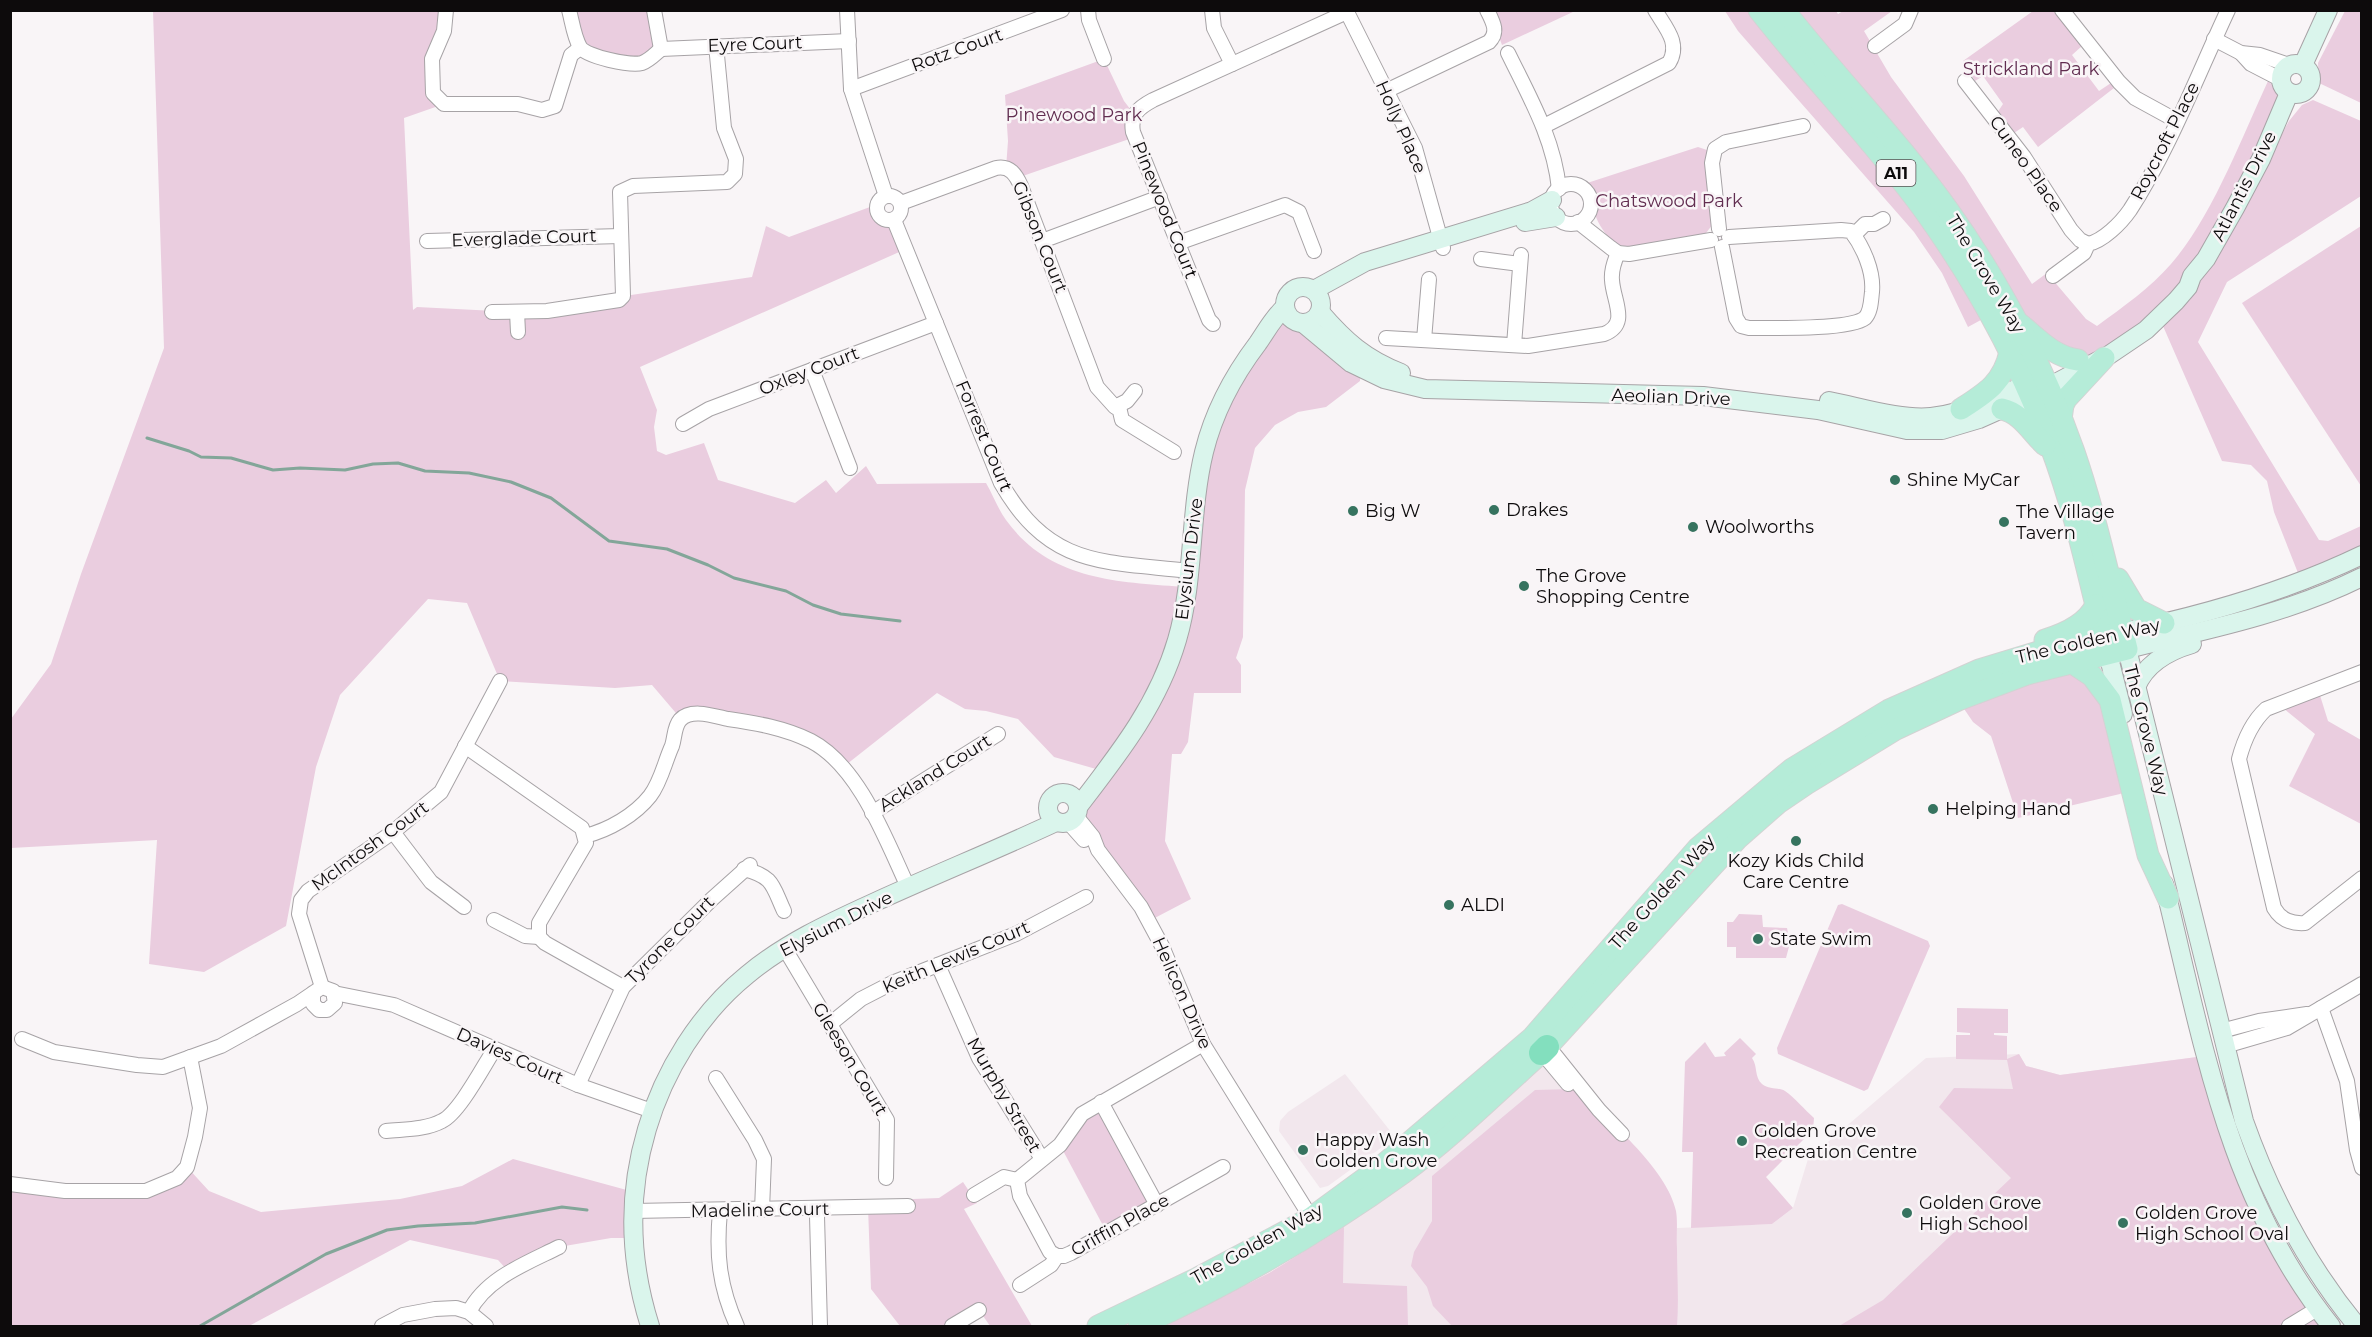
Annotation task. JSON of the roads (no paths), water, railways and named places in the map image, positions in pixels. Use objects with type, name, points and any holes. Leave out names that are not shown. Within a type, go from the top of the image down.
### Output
[{"type":"main road","name":"The Grove Way","points":[[1759,10],[1924,210],[1970,279],[2010,352],[2061,419],[2075,456],[2103,549],[2115,643]]},
{"type":"main road","name":"The Grove Way","points":[[1784,10],[1907,156],[1942,202],[1988,272],[2014,320],[2037,386],[2052,452],[2069,499],[2096,605],[2115,643]]},
{"type":"main road","points":[[2014,320],[2055,353],[2068,359],[2078,360]]},
{"type":"main road","points":[[1961,409],[1998,381],[2005,370],[2010,352]]},
{"type":"main road","points":[[2061,419],[2066,399],[2104,358]]},
{"type":"main road","points":[[2002,409],[2020,418],[2052,452]]},
{"type":"main road","points":[[2103,549],[2130,603],[2144,615],[2164,623]]},
{"type":"main road","points":[[1972,674],[2011,651],[2069,630],[2090,616],[2096,605]]},
{"type":"main road","name":"The Golden Way","points":[[1139,1326],[1204,1296],[1315,1224],[1405,1171],[1540,1046],[1626,944],[1673,894],[1778,803],[1799,777],[1958,700],[2017,677],[2071,662],[2115,643]]},
{"type":"main road","name":"The Golden Way","points":[[1611,963],[1698,848],[1890,711],[1972,674],[2019,657],[2115,643]]},
{"type":"main road","points":[[2071,662],[2092,676],[2110,700],[2148,855],[2168,898]]},
{"type":"main road","name":"The Golden Way","points":[[1098,1326],[1315,1224]]},
{"type":"street","points":[[446,10],[444,31],[432,59],[434,93],[444,104],[518,104],[542,110],[555,106],[572,55],[580,48]]},
{"type":"street","points":[[569,10],[580,48],[589,54],[631,64],[651,58],[661,49],[654,10]]},
{"type":"street","points":[[847,10],[851,89],[886,196]]},
{"type":"street","name":"Rotz Court","points":[[851,89],[1062,10]]},
{"type":"street","points":[[1088,10],[1089,20],[1104,59]]},
{"type":"street","points":[[1212,10],[1214,28],[1232,64]]},
{"type":"street","points":[[1386,91],[1489,42],[1495,30],[1487,10]]},
{"type":"street","points":[[1544,126],[1669,63],[1674,53],[1674,43],[1655,10]]},
{"type":"street","points":[[1875,46],[1905,24],[1915,10]]},
{"type":"street","name":"Roycroft Place","points":[[2053,276],[2084,253],[2088,244],[2099,242],[2128,212],[2177,121],[2228,10]]},
{"type":"street","name":"Atlantis Drive","points":[[2037,386],[2104,358],[2146,330],[2188,286],[2192,276],[2206,259],[2261,159],[2290,76],[2328,10]]},
{"type":"street","name":"Pinewood Court","points":[[1213,324],[1209,320],[1133,132],[1134,114],[1153,100],[1347,11]]},
{"type":"street","name":"Holly Place","points":[[1347,11],[1414,148],[1442,244]]},
{"type":"street","points":[[2062,11],[2135,98],[2177,121]]},
{"type":"street","points":[[2214,39],[2241,53],[2251,63],[2290,76]]},
{"type":"street","name":"Eyre Court","points":[[661,49],[849,40]]},
{"type":"street","points":[[492,312],[564,309],[619,300],[623,296],[620,192],[633,186],[727,182],[735,174],[736,159],[724,128],[717,45]]},
{"type":"street","points":[[1318,300],[1303,287],[1296,288],[1286,299],[1294,317],[1310,322],[1318,300],[1341,282],[1370,270],[1442,244],[1526,222],[1559,197],[1583,188],[1591,204],[1589,212],[1578,222],[1568,224],[1559,197],[1553,151],[1544,126],[1508,53]]},
{"type":"street","name":"Cuneo Place","points":[[1965,81],[2024,157],[2071,230],[2080,240],[2088,244]]},
{"type":"street","points":[[1578,222],[1615,250],[1629,254],[1720,238],[1851,231],[1871,274],[1869,313],[1864,318],[1841,325],[1749,328],[1741,326],[1736,318],[1720,238],[1712,163],[1715,149],[1726,142],[1803,126]]},
{"type":"street","name":"Gibson Court","points":[[901,203],[996,168],[1006,168],[1015,174],[1098,387],[1113,405],[1119,406],[1122,420],[1174,452]]},
{"type":"street","points":[[886,196],[894,196],[901,203],[901,213],[894,220],[884,220],[878,213],[878,204],[886,196]]},
{"type":"street","points":[[1042,241],[1160,197]]},
{"type":"street","points":[[1178,243],[1286,206],[1299,212],[1314,251]]},
{"type":"street","points":[[1386,338],[1528,346],[1604,334],[1613,330],[1619,320],[1611,279],[1615,250],[1589,212]]},
{"type":"street","points":[[1854,235],[1865,224],[1874,224],[1883,219]]},
{"type":"street","name":"Forrest Court","points":[[894,220],[1001,483],[1015,507],[1050,541],[1089,559],[1189,571]]},
{"type":"street","name":"Everglade Court","points":[[427,241],[621,236]]},
{"type":"street","points":[[1481,260],[1520,259],[1514,345]]},
{"type":"street","name":"Atlantis Drive","points":[[2037,386],[2138,322],[2181,282],[2192,276]]},
{"type":"street","points":[[1424,340],[1429,279]]},
{"type":"street","name":"Aeolian Drive","points":[[1318,300],[1340,336],[1356,349],[1384,366],[1401,373],[1432,379],[1586,382],[1738,389],[1783,393],[1908,416],[1930,417],[2037,386]]},
{"type":"street","points":[[517,312],[518,332]]},
{"type":"street","name":"Aeolian Drive","points":[[1294,317],[1352,363],[1384,379],[1401,385],[1425,389],[1703,396],[1818,411],[1907,430],[1942,429],[1962,425],[2002,409],[2037,386]]},
{"type":"street","name":"Elysium Drive","points":[[650,1326],[640,1287],[633,1243],[634,1176],[652,1111],[674,1062],[698,1028],[746,975],[799,939],[1019,838],[1066,812],[1104,771],[1136,729],[1164,677],[1181,626],[1200,474],[1210,429],[1229,385],[1259,341],[1294,317]]},
{"type":"street","name":"Oxley Court","points":[[684,424],[709,409],[936,323]]},
{"type":"street","points":[[812,370],[850,468]]},
{"type":"street","points":[[1119,406],[1127,401],[1135,391]]},
{"type":"street","name":"The Golden Way","points":[[2115,643],[2164,623],[2243,603],[2306,580],[2361,555]]},
{"type":"street","name":"The Golden Way","points":[[2115,643],[2244,622],[2300,603],[2361,577]]},
{"type":"street","points":[[2136,687],[2150,665],[2171,651],[2230,634],[2244,622]]},
{"type":"street","name":"The Grove Way","points":[[2115,643],[2136,687],[2239,1103],[2262,1168],[2289,1227],[2334,1297],[2357,1326]]},
{"type":"street","name":"The Grove Way","points":[[2115,643],[2168,898],[2227,1131],[2253,1197],[2287,1263],[2331,1326]]},
{"type":"street","points":[[2361,672],[2266,709],[2253,726],[2242,747],[2239,759],[2274,908],[2278,915],[2296,923],[2305,923],[2361,878]]},
{"type":"street","name":"McIntosh Court","points":[[323,996],[299,914],[301,900],[308,891],[393,832],[441,792],[500,681]]},
{"type":"street","points":[[585,836],[602,831],[625,817],[651,795],[674,740],[676,727],[681,718],[696,713],[764,725],[811,741],[830,754],[849,776],[872,813],[908,887]]},
{"type":"street","name":"Ackland Court","points":[[872,813],[998,734]]},
{"type":"street","points":[[465,746],[582,828],[586,843],[539,923],[539,937]]},
{"type":"street","name":"Helicon Drive","points":[[1066,812],[1093,837],[1098,850],[1141,907],[1176,978],[1203,1044],[1315,1224]]},
{"type":"street","points":[[393,832],[431,882],[464,907]]},
{"type":"street","name":"Tyrone Court","points":[[578,1085],[623,987],[747,867],[770,880],[784,911]]},
{"type":"street","name":"Keith Lewis Court","points":[[830,1024],[861,999],[892,983],[1016,934],[1086,897]]},
{"type":"street","points":[[494,920],[525,936],[539,937],[545,943],[623,987]]},
{"type":"street","name":"Gleeson Court","points":[[785,949],[887,1120],[886,1178]]},
{"type":"street","name":"Murphy Street","points":[[938,965],[979,1058],[1042,1159]]},
{"type":"street","points":[[2204,1043],[2223,1038],[2259,1020],[2315,1011],[2361,984]]},
{"type":"street","points":[[22,1039],[54,1052],[163,1067],[220,1046],[297,1004],[323,996]]},
{"type":"street","name":"Davies Court","points":[[323,996],[369,999],[394,1005],[578,1085],[652,1111]]},
{"type":"street","points":[[2315,1011],[2348,1081],[2361,1168]]},
{"type":"street","points":[[974,1195],[1004,1177],[1020,1177],[1060,1145],[1082,1114],[1203,1044]]},
{"type":"street","points":[[1540,1046],[1622,1134]]},
{"type":"street","points":[[386,1131],[430,1126],[444,1121],[454,1113],[494,1050]]},
{"type":"street","points":[[10,1184],[64,1191],[146,1191],[177,1178],[187,1167],[200,1108],[190,1057]]},
{"type":"street","points":[[2348,1081],[2361,1076]]},
{"type":"street","points":[[716,1078],[755,1140],[764,1159],[762,1210]]},
{"type":"street","points":[[1101,1102],[1157,1205]]},
{"type":"street","name":"Griffin Place","points":[[1020,1285],[1052,1265],[1057,1256],[1071,1253],[1223,1167]]},
{"type":"street","points":[[1020,1177],[1020,1196],[1050,1252],[1057,1256]]},
{"type":"street","name":"Madeline Court","points":[[633,1211],[820,1209],[887,1204],[908,1206]]},
{"type":"street","points":[[820,1209],[817,1216],[820,1326]]},
{"type":"street","points":[[720,1211],[717,1247],[719,1269],[736,1326]]},
{"type":"street","points":[[469,1312],[474,1302],[509,1272],[559,1247]]},
{"type":"street","points":[[2289,1326],[2334,1297]]},
{"type":"street","points":[[382,1326],[403,1315],[456,1308],[469,1312],[486,1326]]},
{"type":"street","points":[[952,1326],[979,1310]]},
{"type":"waterway","points":[[147,438],[201,457],[231,458],[273,470],[300,468],[345,470],[373,464],[398,463],[425,471],[469,473],[511,482],[551,498],[609,541],[667,549],[734,578],[786,591],[813,605],[841,614],[900,621]]},
{"type":"waterway","points":[[200,1326],[326,1254],[387,1230],[475,1223],[562,1207],[587,1210]]},
{"type":"place","name":"Shine MyCar","points":[[1895,480]]},
{"type":"place","name":"Drakes","points":[[1494,510]]},
{"type":"place","name":"Big W","points":[[1353,511]]},
{"type":"place","name":"The Village Tavern","points":[[2004,522]]},
{"type":"place","name":"Woolworths","points":[[1693,527]]},
{"type":"place","name":"The Grove Shopping Centre","points":[[1524,586]]},
{"type":"place","name":"Helping Hand","points":[[1933,809]]},
{"type":"place","name":"Kozy Kids Child Care Centre","points":[[1796,841]]},
{"type":"place","name":"ALDI","points":[[1449,905]]},
{"type":"place","name":"State Swim","points":[[1758,939]]},
{"type":"place","name":"Golden Grove Recreation Centre","points":[[1742,1141]]},
{"type":"place","name":"Happy Wash Golden Grove","points":[[1303,1150]]},
{"type":"place","name":"Golden Grove High School","points":[[1907,1213]]},
{"type":"place","name":"Golden Grove High School Oval","points":[[2123,1223]]},
{"type":"park label","name":"Strickland Park","points":[[2031,69]]},
{"type":"park label","name":"Pinewood Park","points":[[1074,115]]},
{"type":"park label","name":"Chatswood Park","points":[[1669,201]]}]
